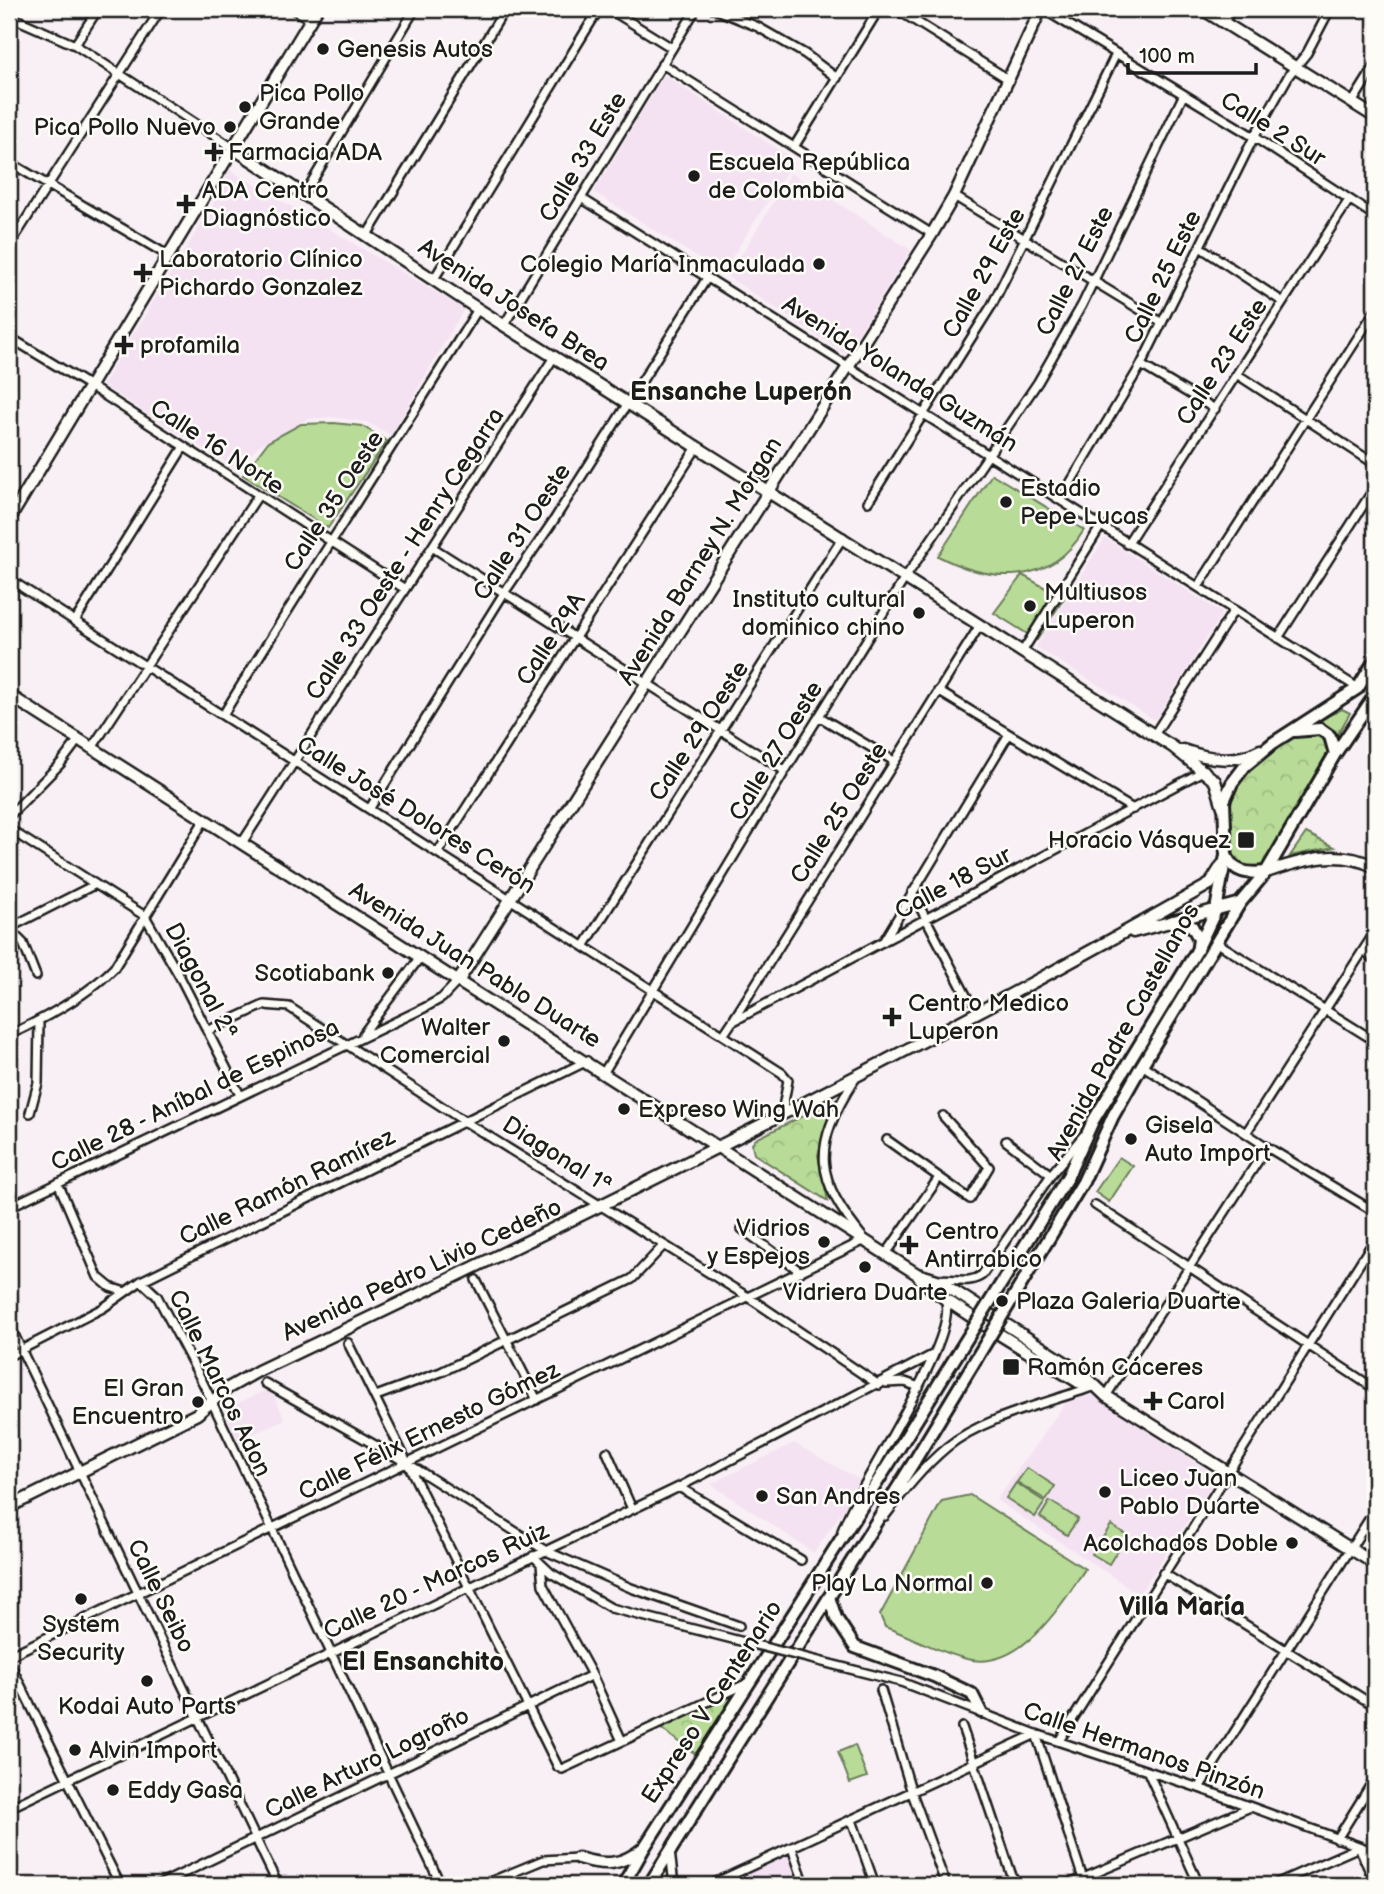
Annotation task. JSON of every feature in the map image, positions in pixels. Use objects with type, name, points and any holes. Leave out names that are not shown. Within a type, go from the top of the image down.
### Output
[{"type":"main road","points":[[9,520],[317,9]]},
{"type":"main road","name":"Avenida Barney N. Morgan","points":[[459,980],[932,234],[954,196],[1042,9]]},
{"type":"main road","points":[[1202,9],[1375,117]]},
{"type":"main road","name":"Avenida Josefa Brea","points":[[233,148],[478,309],[1173,747],[1205,770],[1219,788],[1224,815]]},
{"type":"main road","name":"Avenida Padre Castellanos","points":[[900,1448],[1068,1175],[1093,1121],[1196,952],[1216,910],[1226,855],[1224,801],[1232,783],[1245,766],[1273,743],[1358,688],[1375,660]]},
{"type":"main road","name":"Avenida Yolanda Guzmán","points":[[1358,688],[1375,695]]},
{"type":"main road","name":"Avenida Juan Pablo Duarte","points":[[9,695],[720,1145],[917,1274],[937,1280],[1083,1374],[1093,1387]]},
{"type":"main road","name":"Avenida Padre Castellanos","points":[[915,1460],[1083,1182],[1113,1116],[1240,902],[1266,872],[1335,754],[1375,695]]},
{"type":"main road","points":[[1290,732],[1320,729],[1330,736],[1335,754]]},
{"type":"main road","name":"Avenida Josefa Brea","points":[[1173,747],[1202,757],[1225,760],[1250,755],[1273,743]]},
{"type":"main road","points":[[1226,855],[1231,866],[1245,874],[1266,872],[1329,855],[1358,859],[1375,867]]},
{"type":"main road","name":"Avenida Pedro Livio Cedeño","points":[[9,1507],[197,1414],[228,1388],[258,1371],[603,1207],[1116,937],[1210,884],[1217,877],[1226,855]]},
{"type":"main road","points":[[1116,937],[1240,902]]},
{"type":"main road","points":[[1173,921],[1192,926],[1199,939],[1196,952]]},
{"type":"main road","name":"Avenida Juan Pablo Duarte","points":[[917,1274],[919,1280],[945,1299],[1078,1382],[1093,1387]]},
{"type":"main road","points":[[1093,1387],[1375,1564]]},
{"type":"main road","name":"Expreso V Centenario","points":[[623,1885],[644,1847],[900,1448]]},
{"type":"main road","name":"Expreso V Centenario","points":[[649,1885],[915,1460]]},
{"type":"main road","points":[[829,1597],[836,1618],[856,1647],[934,1676],[972,1694],[981,1712]]},
{"type":"main road","points":[[578,1858],[612,1865],[627,1861],[644,1847]]},
{"type":"street","points":[[75,46],[98,9]]},
{"type":"street","points":[[9,246],[121,76],[161,9]]},
{"type":"street","points":[[293,9],[310,19]]},
{"type":"street","points":[[304,195],[415,9]]},
{"type":"street","points":[[367,234],[505,9]]},
{"type":"street","points":[[434,279],[599,9]]},
{"type":"street","points":[[608,9],[672,48]]},
{"type":"street","name":"Calle 33 Este","points":[[504,325],[696,9]]},
{"type":"street","points":[[714,9],[758,27],[805,54],[837,78]]},
{"type":"street","points":[[794,147],[880,9]]},
{"type":"street","points":[[896,9],[1008,79]]},
{"type":"street","name":"Calle 2 Sur","points":[[1042,9],[1254,137],[1375,216]]},
{"type":"street","points":[[1224,22],[1231,9]]},
{"type":"street","name":"Calle 25 Este","points":[[1060,500],[1141,365],[1254,137],[1295,67],[1307,53],[1330,9]]},
{"type":"street","name":"Avenida Josefa Brea","points":[[9,16],[75,46],[233,148]]},
{"type":"street","name":"Calle 29 Este","points":[[868,502],[992,305],[1116,54]]},
{"type":"street","points":[[662,64],[932,234]]},
{"type":"street","points":[[1352,103],[1375,66]]},
{"type":"street","name":"Calle 27 Este","points":[[989,456],[1038,382],[1094,282],[1183,96]]},
{"type":"street","points":[[9,162],[169,256]]},
{"type":"street","points":[[954,196],[1161,323]]},
{"type":"street","name":"Avenida Yolanda Guzmán","points":[[581,198],[1358,688]]},
{"type":"street","name":"Calle 23 Este","points":[[1127,544],[1349,200]]},
{"type":"street","points":[[1200,247],[1283,302]]},
{"type":"street","name":"Calle 31 Oeste","points":[[370,808],[504,593],[629,404],[707,278]]},
{"type":"street","name":"Calle 35 Oeste","points":[[223,715],[329,541],[396,442],[478,309]]},
{"type":"street","points":[[1198,587],[1375,311]]},
{"type":"street","name":"Calle 16 Norte","points":[[9,337],[90,386],[257,497],[405,589]]},
{"type":"street","name":"Calle 33 Oeste - Henry Cegarra","points":[[242,843],[554,357]]},
{"type":"street","points":[[1141,365],[1215,409]]},
{"type":"street","points":[[1238,375],[1375,464]]},
{"type":"street","name":"Calle 29A","points":[[438,852],[697,447]]},
{"type":"street","points":[[75,621],[183,448]]},
{"type":"street","name":"Calle 27 Oeste","points":[[604,1072],[905,578],[989,456]]},
{"type":"street","points":[[1278,638],[1375,487]]},
{"type":"street","points":[[92,747],[257,497]]},
{"type":"street","points":[[1022,652],[1101,526]]},
{"type":"street","name":"Calle 29 Oeste","points":[[585,945],[843,537]]},
{"type":"street","points":[[432,547],[785,771]]},
{"type":"street","name":"Calle José Dolores Cerón","points":[[9,579],[782,1073],[788,1080],[782,1113]]},
{"type":"street","points":[[1154,735],[1234,610]]},
{"type":"street","name":"Calle 25 Oeste","points":[[732,1022],[980,625]]},
{"type":"street","points":[[938,691],[1133,809]]},
{"type":"street","points":[[820,718],[894,761]]},
{"type":"street","points":[[883,942],[1009,734]]},
{"type":"street","points":[[9,816],[61,763],[79,739]]},
{"type":"street","name":"Calle 18 Sur","points":[[724,1034],[732,1022],[1205,770]]},
{"type":"street","points":[[9,1035],[39,1021],[107,975],[125,954],[145,916],[205,819]]},
{"type":"street","name":"Diagonal 2ª","points":[[9,829],[94,886],[145,916],[240,1095]]},
{"type":"street","points":[[36,976],[23,943],[9,928],[94,886]]},
{"type":"street","points":[[912,892],[968,999]]},
{"type":"street","points":[[1246,1133],[1375,932]]},
{"type":"street","points":[[1216,942],[1375,1041]]},
{"type":"street","points":[[1363,951],[1375,960]]},
{"type":"street","name":"Calle 28 - Aníbal de Espinosa","points":[[361,1037],[421,956]]},
{"type":"street","name":"Calle 28 - Aníbal de Espinosa","points":[[9,1207],[348,1042],[424,1008],[442,998],[459,980]]},
{"type":"street","name":"Diagonal 1ª","points":[[207,1031],[264,1005],[289,1007],[348,1042],[464,1121],[748,1297],[879,1385]]},
{"type":"street","points":[[30,1114],[38,1083],[39,1021]]},
{"type":"street","name":"Calle Ramón Ramírez","points":[[9,1356],[103,1308],[141,1281],[587,1061]]},
{"type":"street","points":[[1142,1065],[1267,1147],[1375,1212]]},
{"type":"street","points":[[858,1074],[835,1112],[823,1154],[828,1186],[844,1214],[865,1240]]},
{"type":"street","points":[[887,1140],[968,1200],[989,1168],[943,1116]]},
{"type":"street","points":[[937,1280],[950,1278],[972,1281],[982,1276],[1051,1175],[1093,1121]]},
{"type":"street","points":[[1006,1141],[1051,1175]]},
{"type":"street","points":[[1106,1396],[1267,1147]]},
{"type":"street","points":[[886,1254],[938,1179]]},
{"type":"street","points":[[58,1183],[98,1278],[110,1287],[125,1292]]},
{"type":"street","points":[[1095,1205],[1375,1390]]},
{"type":"street","points":[[742,1229],[801,1272]]},
{"type":"street","points":[[1059,1741],[1226,1471],[1375,1239]]},
{"type":"street","name":"Calle Félix Ernesto Gómez","points":[[9,1656],[865,1240]]},
{"type":"street","points":[[376,1396],[441,1372],[507,1342],[632,1279],[664,1245]]},
{"type":"street","points":[[476,1280],[537,1400]]},
{"type":"street","name":"Calle Marcos Adon","points":[[141,1281],[157,1296],[212,1403],[441,1885]]},
{"type":"street","name":"Expreso V Centenario","points":[[838,1544],[846,1518],[919,1387],[949,1314],[945,1299]]},
{"type":"street","name":"Calle Seibo","points":[[9,1324],[278,1885]]},
{"type":"street","points":[[348,1343],[558,1767],[562,1769],[749,1683]]},
{"type":"street","name":"Calle 20 - Marcos Ruiz","points":[[9,1808],[329,1652],[679,1487],[932,1355]]},
{"type":"street","points":[[879,1385],[905,1382],[919,1387]]},
{"type":"street","points":[[265,1383],[407,1463],[546,1551],[631,1588],[739,1626]]},
{"type":"street","name":"Expreso V Centenario","points":[[859,1549],[916,1477],[949,1445],[983,1426],[1093,1387]]},
{"type":"street","points":[[607,1452],[632,1509]]},
{"type":"street","points":[[679,1487],[801,1560]]},
{"type":"street","points":[[1199,1788],[1375,1510]]},
{"type":"street","points":[[533,1556],[541,1565],[543,1584],[592,1675],[622,1741]]},
{"type":"street","name":"Calle Hermanos Pinzón","points":[[541,1565],[611,1608],[901,1682],[1036,1734],[1199,1788],[1375,1852]]},
{"type":"street","points":[[1163,1573],[1375,1706]]},
{"type":"street","points":[[9,1662],[120,1885]]},
{"type":"street","name":"Calle Arturo Logroño","points":[[159,1885],[592,1675]]},
{"type":"street","points":[[881,1690],[912,1793],[946,1885]]},
{"type":"street","points":[[962,1727],[1016,1885]]},
{"type":"street","points":[[710,1885],[1036,1734],[1084,1882]]},
{"type":"street","points":[[1148,1772],[1199,1885]]},
{"type":"street","points":[[1337,1839],[1375,1778]]},
{"type":"street","points":[[1067,1885],[1084,1882],[1178,1837],[1249,1808]]},
{"type":"street","points":[[852,1820],[875,1885]]},
{"type":"street","points":[[1273,1885],[1359,1847],[1375,1883]]},
{"type":"street","points":[[792,1848],[806,1885]]},
{"type":"street","points":[[670,1851],[674,1885]]},
{"type":"street","points":[[482,1885],[543,1860],[578,1858]]},
{"type":"street","points":[[733,1875],[737,1885]]},
{"type":"shaded area","name":"Escuela República de Colombia","points":[[664,75],[794,160],[722,273],[594,192]]},
{"type":"shaded area","points":[[230,170],[464,309],[391,435],[366,422],[331,417],[308,419],[258,446],[238,470],[102,385],[211,208]]},
{"type":"shaded area","name":"Colegio María Inmaculada","points":[[791,173],[911,250],[845,354],[728,277]]},
{"type":"shaded area","points":[[1105,538],[1222,613],[1155,720],[1036,647]]},
{"type":"shaded area","points":[[270,1388],[285,1419],[238,1441],[224,1410]]},
{"type":"shaded area","name":"Liceo Juan Pablo Duarte","points":[[1093,1395],[1207,1470],[1213,1483],[1139,1594],[996,1500],[1066,1402]]},
{"type":"shaded area","points":[[794,1443],[862,1481],[814,1553],[711,1484]]},
{"type":"shaded area","points":[[795,1851],[807,1885],[742,1885],[738,1875]]},
{"type":"green space","points":[[301,424],[362,426],[387,441],[328,528],[243,475],[268,442]]},
{"type":"green space","name":"Estadio Pepe Lucas","points":[[992,474],[1084,530],[1070,549],[1054,562],[1037,570],[1018,574],[998,575],[978,571],[938,556]]},
{"type":"green space","name":"Multiusos Luperon","points":[[1022,575],[1064,598],[1037,640],[994,613]]},
{"type":"green space","points":[[1342,709],[1350,713],[1263,865],[1248,868],[1234,858],[1230,809],[1237,786],[1261,758],[1277,746]]},
{"type":"green space","points":[[1306,833],[1334,847],[1290,856]]},
{"type":"green space","points":[[835,1100],[818,1155],[828,1201],[754,1154],[752,1144],[756,1139]]},
{"type":"green space","points":[[1119,1157],[1133,1166],[1109,1202],[1095,1192]]},
{"type":"green space","points":[[1027,1468],[1055,1486],[1046,1500],[1017,1482]]},
{"type":"green space","points":[[1016,1483],[1045,1502],[1035,1517],[1006,1498]]},
{"type":"green space","name":"Play La Normal","points":[[970,1495],[1085,1569],[1064,1601],[1037,1633],[1004,1656],[986,1660],[957,1656],[885,1627],[880,1615],[942,1501]]},
{"type":"green space","points":[[1050,1501],[1078,1519],[1067,1535],[1040,1517]]},
{"type":"green space","points":[[1111,1525],[1127,1535],[1109,1564],[1092,1554]]},
{"type":"green space","points":[[740,1690],[697,1755],[660,1728]]},
{"type":"green space","points":[[855,1745],[867,1777],[850,1783],[838,1752]]},
{"type":"place","name":"Genesis Autos","points":[[323,49]]},
{"type":"place","name":"Pica Pollo Grande","points":[[245,107]]},
{"type":"place","name":"Pica Pollo Nuevo","points":[[230,127]]},
{"type":"place","name":"Farmacia ADA","points":[[214,152]]},
{"type":"place","name":"Escuela República de Colombia","points":[[694,176]]},
{"type":"place","name":"ADA Centro Diagnóstico","points":[[186,204]]},
{"type":"place","name":"Colegio María Inmaculada","points":[[819,264]]},
{"type":"place","name":"Laboratorio Clínico Pichardo Gonzalez","points":[[143,273]]},
{"type":"place","name":"profamila","points":[[124,345]]},
{"type":"place","name":"Estadio Pepe Lucas","points":[[1006,502]]},
{"type":"place","name":"Multiusos Luperon","points":[[1030,606]]},
{"type":"place","name":"Instituto cultural dominico chino","points":[[919,613]]},
{"type":"place","name":"Horacio Vásquez","points":[[1246,840]]},
{"type":"place","name":"Scotiabank","points":[[388,973]]},
{"type":"place","name":"Centro Medico Luperon","points":[[892,1017]]},
{"type":"place","name":"Walter Comercial","points":[[504,1041]]},
{"type":"place","name":"Expreso Wing Wah","points":[[624,1109]]},
{"type":"place","name":"Gisela Auto Import","points":[[1131,1139]]},
{"type":"place","name":"Vidrios y Espejos","points":[[824,1242]]},
{"type":"place","name":"Centro Antirrabico","points":[[909,1245]]},
{"type":"place","name":"Vidriera Duarte","points":[[865,1267]]},
{"type":"place","name":"Plaza Galeria Duarte","points":[[1002,1301]]},
{"type":"place","name":"Ramón Cáceres","points":[[1011,1367]]},
{"type":"place","name":"Carol","points":[[1153,1401]]},
{"type":"place","name":"El Gran Encuentro","points":[[198,1402]]},
{"type":"place","name":"Liceo Juan Pablo Duarte","points":[[1105,1492]]},
{"type":"place","name":"San Andres","points":[[762,1496]]},
{"type":"place","name":"Acolchados Doble","points":[[1292,1543]]},
{"type":"place","name":"Play La Normal","points":[[987,1583]]},
{"type":"place","name":"System Security","points":[[81,1599]]},
{"type":"place","name":"Kodai Auto Parts","points":[[147,1681]]},
{"type":"place","name":"Alvin Import","points":[[75,1750]]},
{"type":"place","name":"Eddy Gasa","points":[[113,1790]]},
{"type":"district","name":"Ensanche Luperón","points":[[741,392]]},
{"type":"district","name":"Villa María","points":[[1182,1607]]},
{"type":"district","name":"El Ensanchito","points":[[423,1662]]}]
